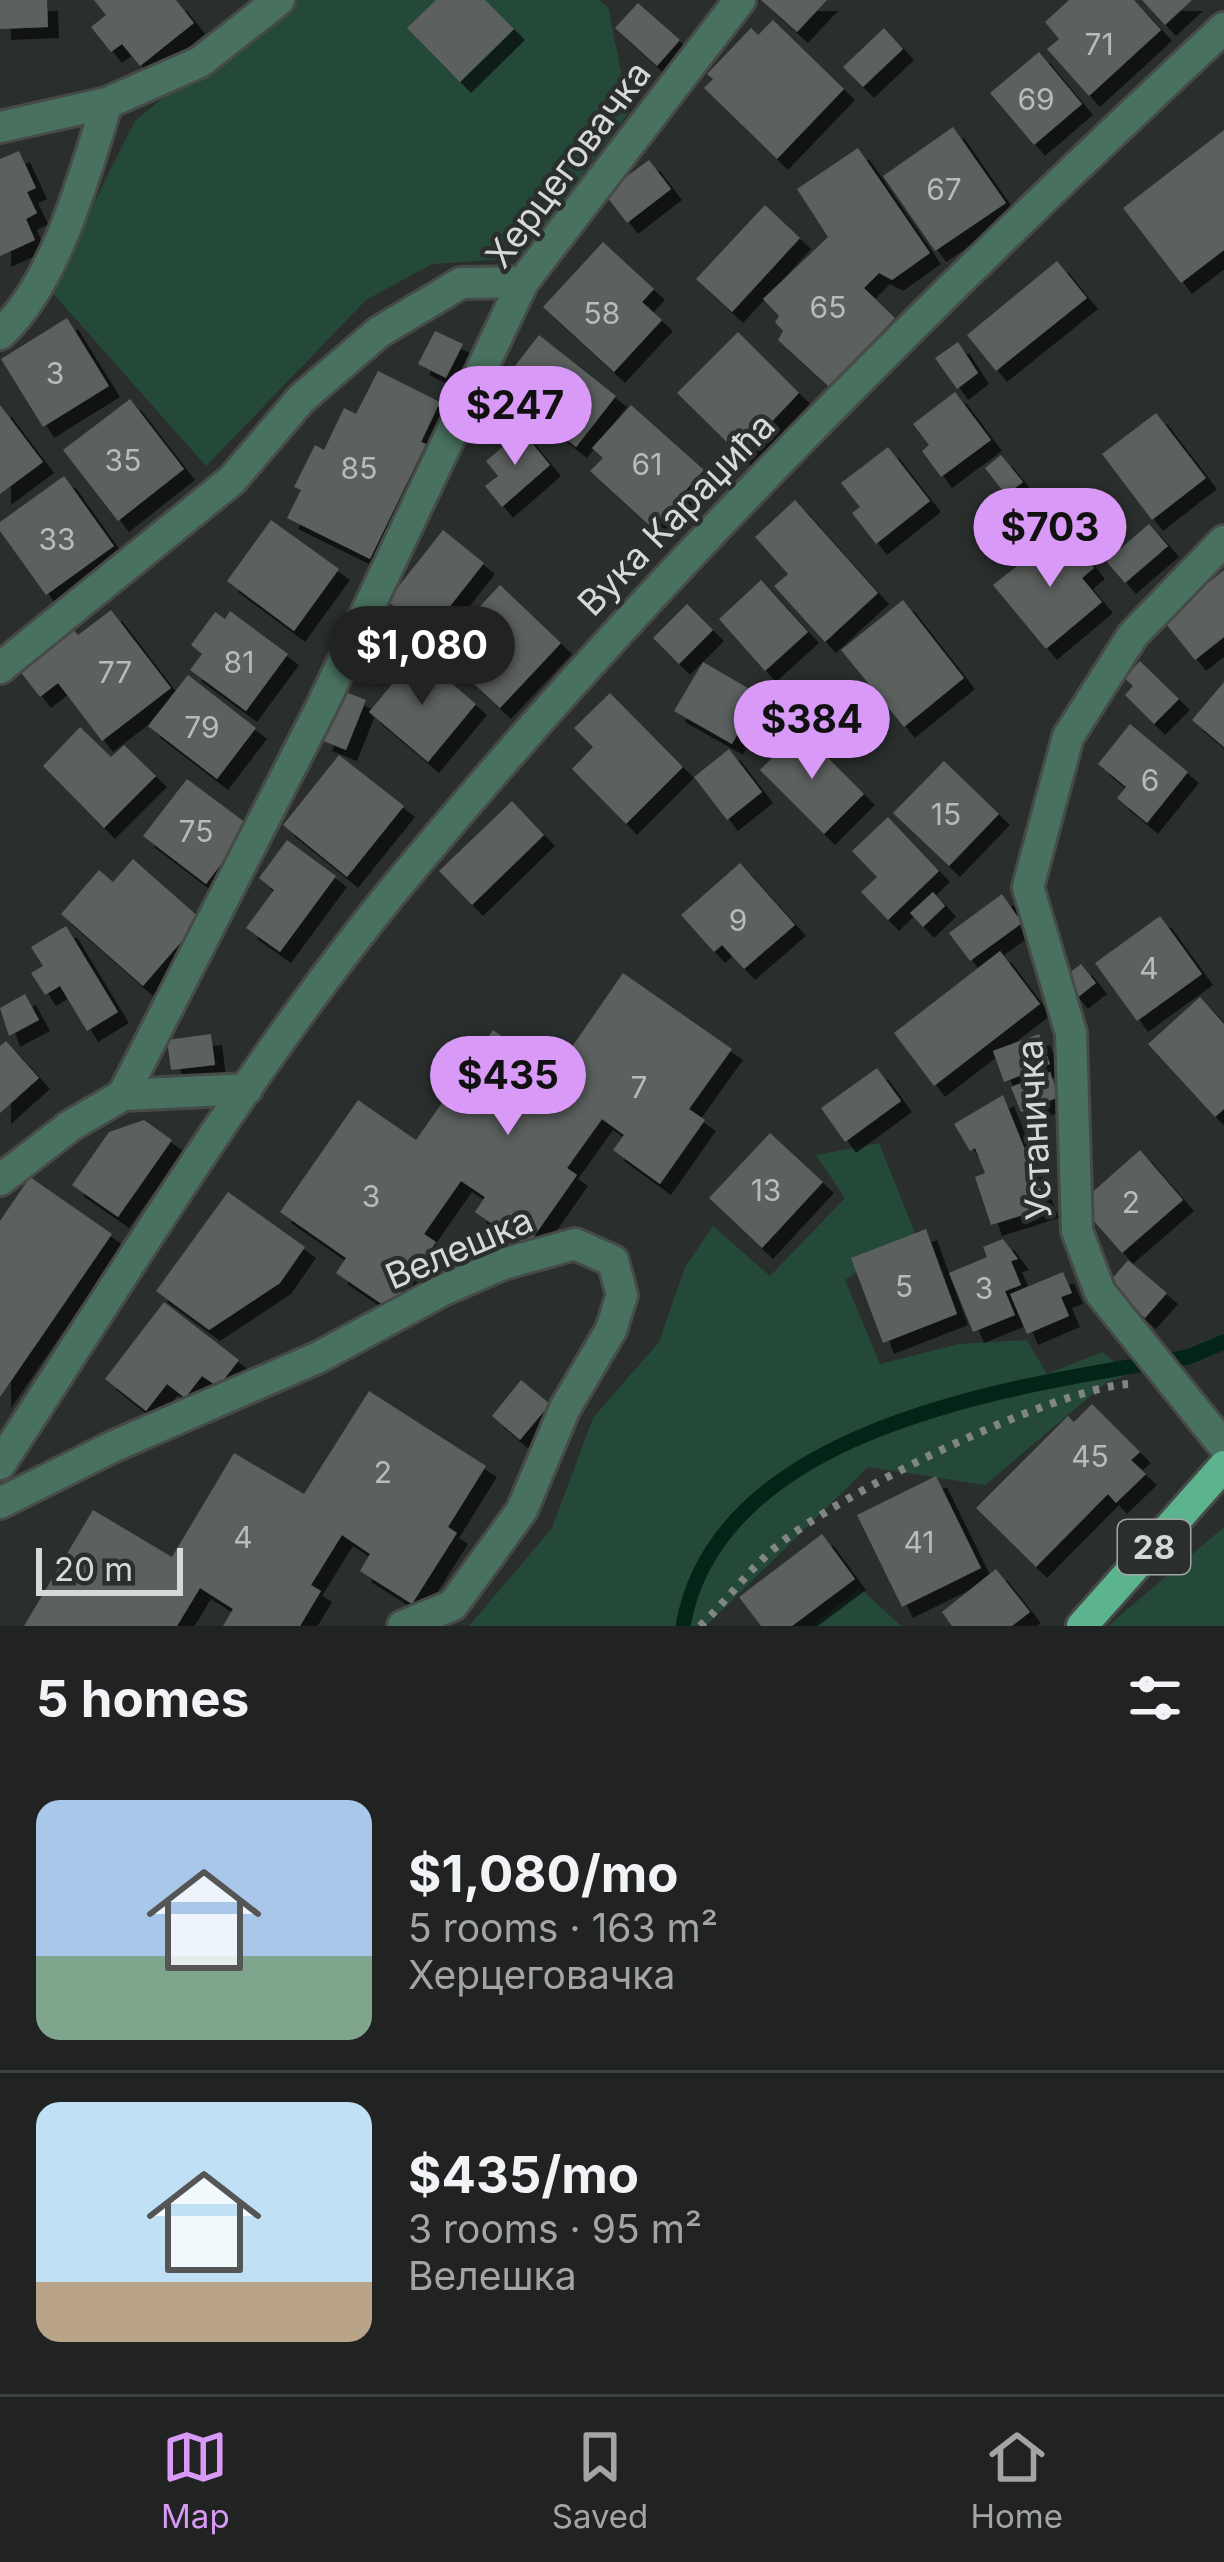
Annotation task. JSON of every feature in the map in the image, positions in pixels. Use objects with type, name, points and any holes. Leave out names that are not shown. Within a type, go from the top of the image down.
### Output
[{"type":"main road","name":"28","points":[[1082,1626],[1224,1466]]},
{"type":"street","points":[[0,127],[107,103],[200,62],[279,0]]},
{"type":"street","name":"Херцеговачка","points":[[123,1095],[322,706],[523,282],[740,0]]},
{"type":"street","name":"Вука Караџића","points":[[0,1464],[247,1089],[391,895],[638,606],[996,240],[1224,28]]},
{"type":"street","points":[[0,334],[48,262],[81,186],[107,103]]},
{"type":"street","points":[[0,668],[232,480],[301,399],[379,332],[461,283],[523,282]]},
{"type":"street","name":"Устаничка","points":[[1224,542],[1132,635],[1068,737],[1028,887],[1071,1033],[1077,1231],[1100,1292],[1224,1445]]},
{"type":"street","points":[[0,1180],[70,1126],[123,1095],[247,1089]]},
{"type":"street","name":"Велешка","points":[[0,1502],[319,1357],[503,1264],[575,1244],[613,1261],[622,1295],[611,1330],[566,1408],[522,1510],[453,1605],[404,1626]]},
{"type":"path","points":[[700,1626],[778,1545],[831,1508],[900,1472],[1042,1408],[1104,1387],[1143,1384],[1162,1396],[1182,1391]]},
{"type":"green space","points":[[282,0],[599,0],[608,7],[629,112],[520,258],[432,264],[366,300],[206,466],[50,290],[135,121]]},
{"type":"green space","points":[[879,1143],[915,1233],[845,1280],[880,1364],[959,1344],[1027,1340],[1047,1374],[1102,1352],[1130,1374],[1107,1382],[985,1485],[868,1467],[706,1626],[469,1626],[552,1528],[593,1418],[659,1342],[685,1267],[713,1226],[770,1276],[845,1198],[816,1155]]},
{"type":"green space","points":[[1224,1527],[1224,1626],[1108,1626]]},
{"type":"green space","points":[[860,1588],[901,1626],[812,1626]]},
{"type":"building","points":[[0,0],[47,0],[48,27],[0,29]]},
{"type":"building","points":[[94,0],[176,0],[194,23],[140,66],[122,44],[111,52],[91,27],[106,15]]},
{"type":"building","points":[[436,0],[485,0],[514,29],[460,82],[407,28]]},
{"type":"building","points":[[761,0],[827,0],[797,32]]},
{"type":"building","points":[[1069,0],[1134,0],[1161,30],[1089,96],[1047,49],[1059,39],[1045,22]]},
{"type":"building","points":[[1142,0],[1192,0],[1165,25]]},
{"type":"building","points":[[638,3],[680,40],[657,66],[615,28]]},
{"type":"building","points":[[773,20],[844,89],[777,159],[704,88],[713,79],[707,74],[751,28],[758,35]]},
{"type":"building","points":[[884,28],[903,49],[863,87],[843,67]]},
{"type":"building","points":[[1039,52],[1082,104],[1034,145],[990,93]]},
{"type":"building","points":[[953,127],[1006,203],[935,251],[883,176]]},
{"type":"building","points":[[1224,130],[1224,250],[1181,283],[1123,208]]},
{"type":"building","points":[[858,148],[930,253],[892,280],[879,273],[864,288],[895,318],[829,387],[778,340],[783,331],[775,322],[779,316],[763,299],[828,237],[797,189]]},
{"type":"building","points":[[19,151],[36,188],[27,192],[37,213],[26,219],[35,240],[0,256],[0,159]]},
{"type":"building","points":[[649,160],[671,189],[627,223],[604,193]]},
{"type":"building","points":[[765,205],[800,238],[732,312],[696,279]]},
{"type":"building","points":[[603,242],[654,289],[642,302],[662,320],[614,372],[543,307]]},
{"type":"building","points":[[1057,261],[1087,298],[996,371],[967,335]]},
{"type":"building","points":[[67,318],[109,386],[43,427],[1,359]]},
{"type":"building","points":[[435,331],[463,344],[446,378],[418,364]]},
{"type":"building","points":[[738,332],[799,393],[740,455],[677,393]]},
{"type":"building","points":[[539,335],[616,396],[576,447],[536,416],[552,396],[515,366]]},
{"type":"building","points":[[958,342],[978,373],[957,389],[935,358]]},
{"type":"building","points":[[378,371],[440,402],[421,442],[426,444],[370,559],[287,518],[301,490],[294,487],[315,445],[324,450],[344,408],[356,414]]},
{"type":"building","points":[[955,392],[991,440],[941,477],[922,451],[929,445],[913,424]]},
{"type":"building","points":[[130,399],[184,469],[118,521],[63,450]]},
{"type":"building","points":[[0,405],[43,462],[0,494]]},
{"type":"building","points":[[631,405],[704,470],[652,528],[590,471],[603,458],[592,448]]},
{"type":"building","points":[[1156,413],[1206,478],[1152,520],[1102,454]]},
{"type":"building","points":[[522,431],[550,465],[502,507],[485,486],[498,476],[486,461]]},
{"type":"building","points":[[888,447],[930,501],[876,544],[852,513],[860,507],[841,483]]},
{"type":"building","points":[[1001,455],[1023,482],[1006,495],[985,468]]},
{"type":"building","points":[[64,476],[114,546],[46,595],[0,531],[0,522]]},
{"type":"building","points":[[795,500],[878,593],[825,642],[774,586],[788,574],[755,537]]},
{"type":"building","points":[[271,520],[339,569],[294,631],[227,581]]},
{"type":"building","points":[[1149,524],[1168,546],[1125,583],[1106,561]]},
{"type":"building","points":[[443,530],[484,563],[429,633],[387,601]]},
{"type":"building","points":[[1067,534],[1094,568],[1082,578],[1102,602],[1046,649],[993,585],[1049,541],[1053,546]]},
{"type":"building","points":[[1224,570],[1224,637],[1195,660],[1163,620]]},
{"type":"building","points":[[761,580],[808,632],[765,671],[719,619]]},
{"type":"building","points":[[500,585],[561,643],[500,708],[438,651]]},
{"type":"building","points":[[903,600],[964,678],[904,727],[841,650]]},
{"type":"building","points":[[687,604],[713,630],[679,664],[653,638]]},
{"type":"building","points":[[88,608],[92,613],[73,629],[78,635],[111,610],[171,688],[102,741],[58,683],[40,697],[16,666]]},
{"type":"building","points":[[230,611],[288,654],[246,711],[190,670],[202,654],[191,645],[215,612],[225,619]]},
{"type":"building","points":[[417,654],[476,704],[428,762],[369,712]]},
{"type":"building","points":[[1140,661],[1179,699],[1154,724],[1125,695],[1133,686],[1124,678]]},
{"type":"building","points":[[703,662],[760,695],[732,744],[674,711]]},
{"type":"building","points":[[188,675],[256,728],[217,779],[148,726]]},
{"type":"building","points":[[1224,682],[1224,747],[1192,720]]},
{"type":"building","points":[[341,690],[366,700],[346,750],[321,740]]},
{"type":"building","points":[[610,693],[683,767],[626,824],[572,769],[593,747],[574,728]]},
{"type":"building","points":[[1130,724],[1188,772],[1147,823],[1117,798],[1126,787],[1098,764]]},
{"type":"building","points":[[80,727],[111,757],[124,745],[156,776],[104,828],[43,766]]},
{"type":"building","points":[[800,730],[864,794],[824,834],[760,770]]},
{"type":"building","points":[[729,749],[762,792],[727,820],[694,777]]},
{"type":"building","points":[[339,755],[404,806],[347,877],[283,825]]},
{"type":"building","points":[[944,761],[999,814],[949,866],[893,813]]},
{"type":"building","points":[[187,779],[250,826],[206,884],[143,836]]},
{"type":"building","points":[[512,801],[544,835],[472,905],[439,871]]},
{"type":"building","points":[[888,817],[939,871],[888,920],[861,892],[877,877],[852,851]]},
{"type":"building","points":[[287,840],[336,876],[280,952],[246,928],[274,890],[259,878]]},
{"type":"building","points":[[133,859],[201,919],[143,986],[61,914],[99,870],[113,882]]},
{"type":"building","points":[[740,863],[795,925],[744,969],[722,945],[714,952],[681,915]]},
{"type":"building","points":[[933,892],[945,906],[923,927],[910,913]]},
{"type":"building","points":[[1002,894],[1022,923],[970,961],[949,933]]},
{"type":"building","points":[[1160,916],[1202,974],[1137,1021],[1095,963]]},
{"type":"building","points":[[66,926],[118,1012],[87,1031],[60,986],[45,995],[31,973],[43,966],[31,947]]},
{"type":"building","points":[[1000,951],[1040,1004],[934,1086],[894,1033]]},
{"type":"building","points":[[1081,964],[1096,983],[1077,998],[1061,979]]},
{"type":"building","points":[[623,973],[732,1049],[689,1109],[705,1120],[660,1184],[613,1150],[624,1135],[602,1119],[567,1168],[577,1175],[526,1248],[475,1212],[485,1197],[461,1181],[424,1234],[436,1242],[389,1309],[336,1273],[346,1258],[280,1212],[358,1100],[416,1140],[493,1030],[554,1073]]},
{"type":"building","points":[[25,994],[39,1020],[9,1036],[0,1008]]},
{"type":"building","points":[[1200,997],[1224,1024],[1224,1109],[1215,1117],[1148,1044]]},
{"type":"building","points":[[211,1034],[215,1065],[171,1070],[167,1040]]},
{"type":"building","points":[[1039,1034],[1050,1064],[1004,1082],[993,1051]]},
{"type":"building","points":[[6,1041],[39,1078],[0,1113],[0,1046]]},
{"type":"building","points":[[877,1068],[901,1101],[845,1142],[821,1108]]},
{"type":"building","points":[[1050,1072],[1059,1097],[1021,1112],[1011,1087]]},
{"type":"building","points":[[1003,1095],[1048,1207],[991,1225],[975,1177],[985,1173],[975,1148],[970,1151],[954,1124]]},
{"type":"building","points":[[144,1120],[172,1140],[118,1217],[72,1185],[109,1132]]},
{"type":"building","points":[[770,1133],[823,1182],[762,1248],[709,1198]]},
{"type":"building","points":[[1140,1150],[1183,1200],[1122,1253],[1079,1204]]},
{"type":"building","points":[[30,1177],[112,1234],[0,1397],[0,1221]]},
{"type":"building","points":[[228,1192],[305,1247],[280,1283],[209,1330],[156,1291]]},
{"type":"building","points":[[926,1229],[957,1314],[883,1343],[851,1258]]},
{"type":"building","points":[[1003,1239],[1018,1259],[1011,1261],[1021,1285],[1005,1291],[1015,1315],[973,1332],[949,1273],[987,1257],[983,1247]]},
{"type":"building","points":[[1128,1260],[1167,1293],[1145,1318],[1107,1285]]},
{"type":"building","points":[[1063,1272],[1072,1293],[1061,1297],[1069,1316],[1027,1334],[1010,1294]]},
{"type":"building","points":[[164,1302],[239,1360],[218,1387],[202,1376],[185,1398],[167,1384],[146,1411],[105,1379]]},
{"type":"building","points":[[521,1380],[550,1404],[520,1440],[492,1416]]},
{"type":"building","points":[[369,1391],[486,1466],[448,1527],[457,1533],[412,1604],[360,1571],[370,1554],[342,1535],[311,1585],[321,1591],[300,1626],[223,1626],[233,1609],[200,1588],[177,1626],[24,1626],[93,1510],[172,1557],[234,1453],[304,1494]]},
{"type":"building","points":[[1092,1404],[1140,1452],[1131,1460],[1146,1474],[1116,1503],[1108,1494],[1036,1567],[976,1508],[1068,1416],[1074,1422]]},
{"type":"building","points":[[936,1476],[981,1568],[902,1607],[857,1515]]},
{"type":"building","points":[[822,1534],[855,1579],[792,1626],[761,1626],[739,1597]]},
{"type":"building","points":[[996,1569],[1030,1612],[1012,1626],[952,1626],[942,1612]]},
{"type":"waterway","points":[[683,1626],[708,1558],[753,1503],[814,1460],[886,1426],[964,1401],[1188,1357],[1224,1342]]}]
